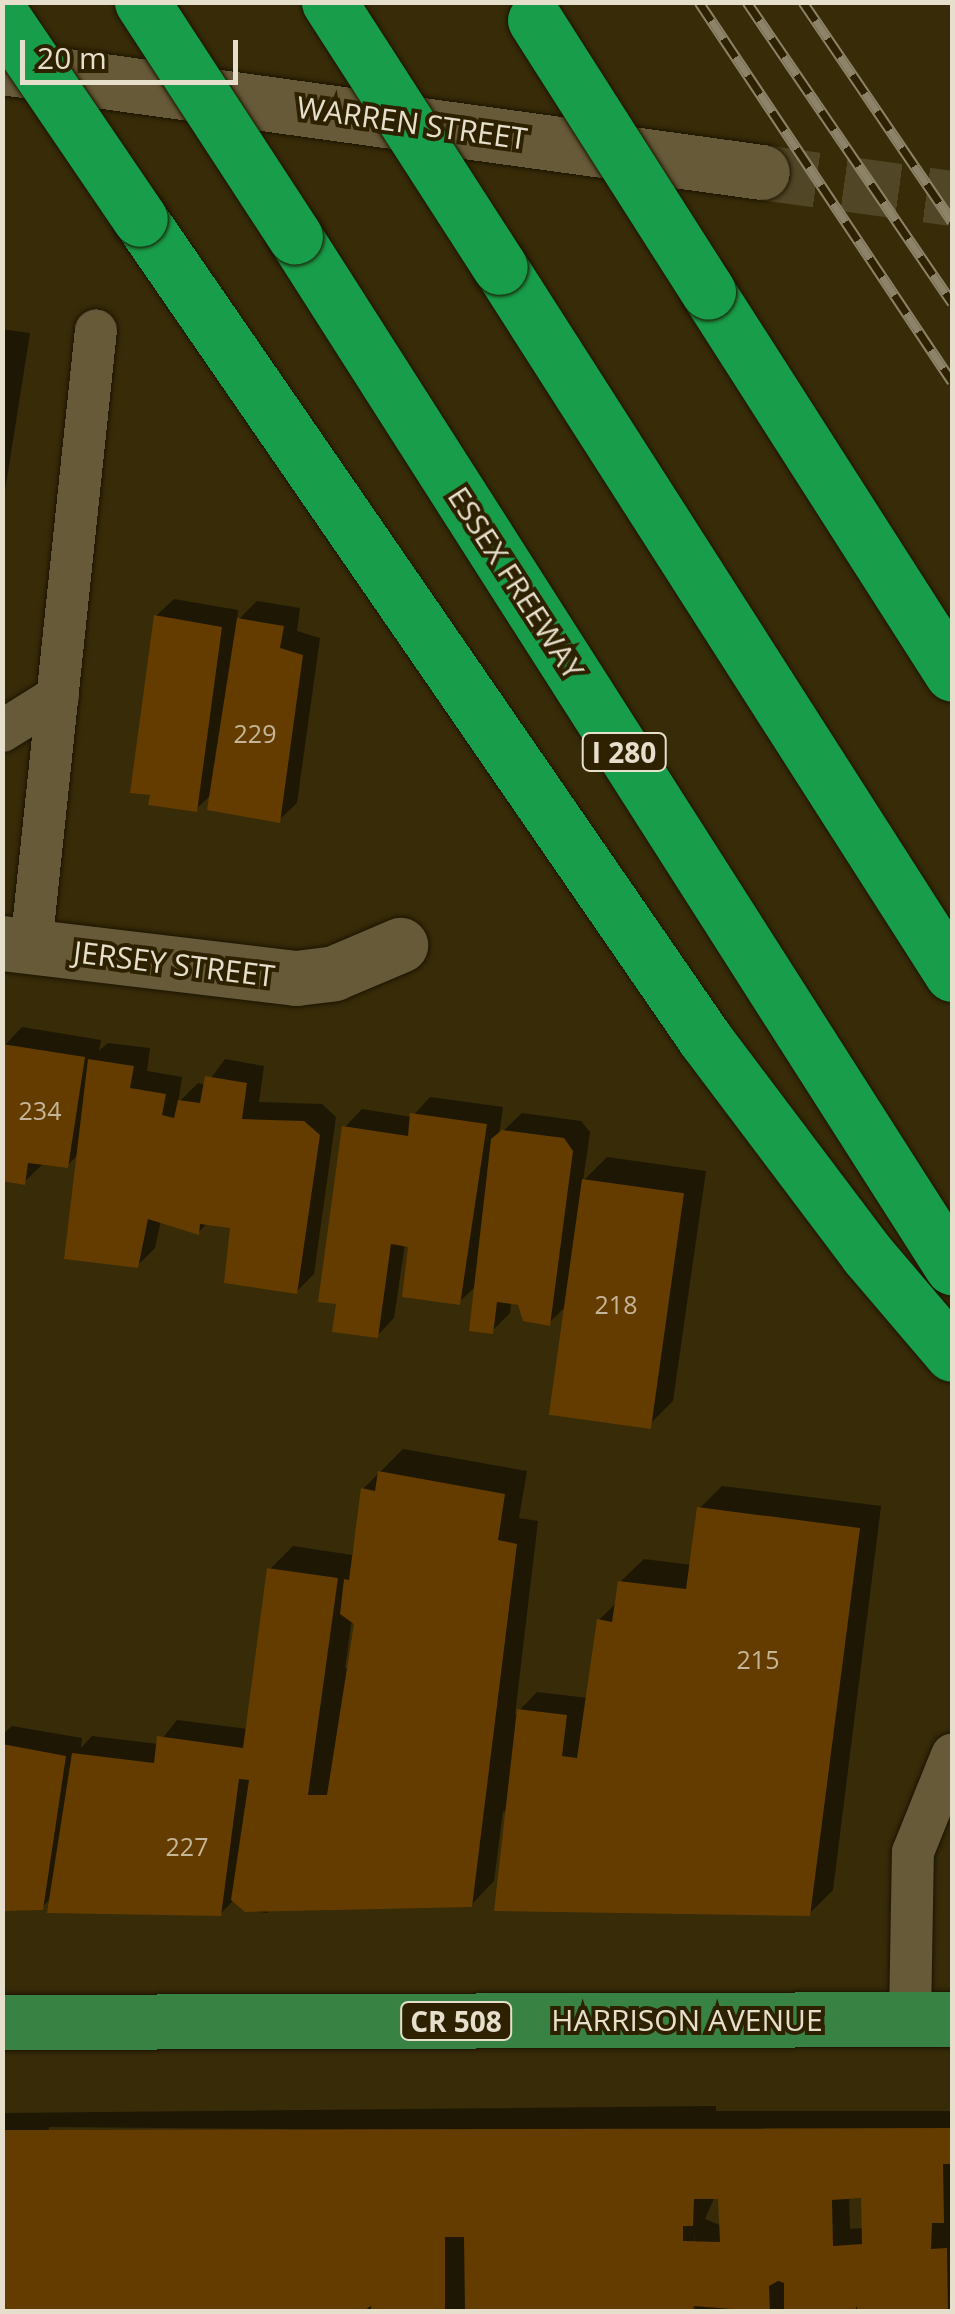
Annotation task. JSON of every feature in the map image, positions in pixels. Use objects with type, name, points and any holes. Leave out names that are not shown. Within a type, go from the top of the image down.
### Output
[{"type":"highway","name":"ESSEX FREEWAY","points":[[142,2],[952,1267]]},
{"type":"highway","points":[[329,2],[952,974]]},
{"type":"highway","points":[[529,11],[952,674]]},
{"type":"highway","points":[[2,16],[705,1038],[867,1254],[952,1354]]},
{"type":"main road","name":"HARRISON AVENUE","points":[[2,2022],[931,2019]]},
{"type":"street","name":"WARREN STREET","points":[[2,67],[762,172]]},
{"type":"street","name":"JERSEY STREET","points":[[17,945],[296,978],[334,973],[400,945]]},
{"type":"lane","points":[[17,945],[58,696],[96,330]]},
{"type":"lane","points":[[2,730],[58,696]]},
{"type":"lane","points":[[931,2019],[913,1852],[952,1756]]},
{"type":"building","points":[[154,615],[222,627],[197,812],[148,805],[150,795],[130,793]]},
{"type":"building","points":[[237,618],[284,626],[280,648],[303,655],[280,823],[207,810]]},
{"type":"building","points":[[2,1044],[85,1057],[68,1168],[28,1163],[25,1185],[2,1181]]},
{"type":"building","points":[[88,1059],[134,1066],[130,1088],[166,1094],[162,1115],[174,1118],[178,1100],[200,1103],[205,1076],[247,1083],[242,1119],[304,1121],[320,1135],[297,1294],[224,1283],[230,1228],[200,1224],[199,1235],[148,1219],[138,1268],[64,1259]]},
{"type":"building","points":[[410,1113],[487,1124],[460,1305],[402,1297],[408,1247],[391,1244],[378,1338],[332,1332],[336,1304],[318,1302],[342,1126],[408,1136]]},
{"type":"building","points":[[502,1130],[564,1138],[573,1151],[550,1326],[523,1321],[518,1305],[497,1302],[493,1334],[469,1331],[491,1139]]},
{"type":"building","points":[[582,1179],[684,1193],[651,1429],[549,1415]]},
{"type":"building","points":[[378,1471],[505,1494],[498,1540],[517,1544],[472,1907],[245,1912],[231,1900],[249,1780],[239,1779],[221,1916],[47,1913],[72,1753],[154,1763],[157,1736],[243,1748],[267,1568],[338,1578],[308,1795],[327,1795],[354,1624],[340,1614],[344,1579],[349,1580],[361,1488],[375,1491]]},
{"type":"building","points":[[697,1507],[860,1528],[810,1916],[494,1911],[517,1709],[567,1715],[562,1756],[577,1758],[597,1619],[612,1622],[618,1581],[686,1589]]},
{"type":"building","points":[[2,1744],[66,1756],[43,1910],[2,1911]]},
{"type":"building","points":[[952,2128],[952,2164],[943,2164],[944,2223],[932,2223],[931,2249],[947,2248],[948,2312],[857,2312],[857,2306],[854,2312],[784,2312],[784,2283],[778,2281],[769,2286],[770,2312],[693,2306],[693,2312],[465,2312],[464,2237],[445,2237],[445,2312],[371,2312],[371,2306],[362,2312],[2,2312],[2,2130]],"holes":[[[861,2198],[862,2244],[833,2246],[832,2200]],[[694,2199],[718,2199],[720,2242],[683,2241],[683,2226],[693,2226]]]},
{"type":"tunnel","points":[[762,172],[952,198]]},
{"type":"railway","points":[[699,2],[952,381]]},
{"type":"railway","points":[[747,2],[952,303]]},
{"type":"railway","points":[[803,2],[952,221]]}]
